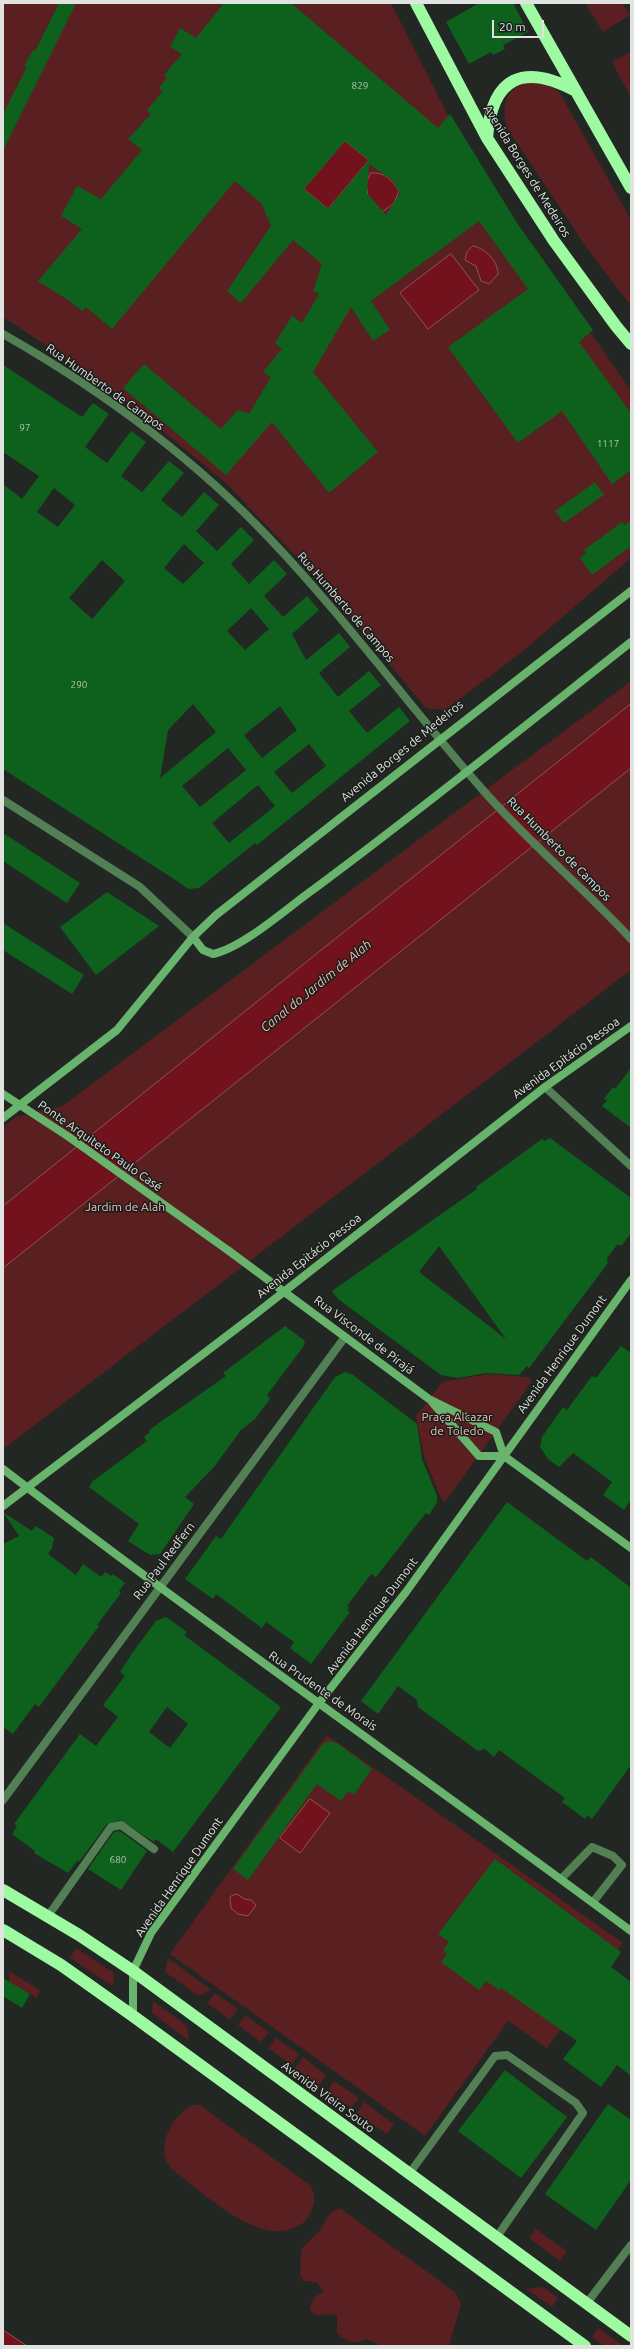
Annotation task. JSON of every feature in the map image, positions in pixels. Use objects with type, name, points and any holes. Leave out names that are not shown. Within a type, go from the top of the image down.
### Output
[{"type":"highway","name":"Avenida Borges de Medeiros","points":[[416,3],[487,138],[554,241],[616,326],[631,344]]},
{"type":"highway","points":[[526,3],[631,188]]},
{"type":"highway","points":[[487,138],[490,114],[494,103],[508,84],[517,78],[542,77],[576,91]]},
{"type":"highway","name":"Avenida Vieira Souto","points":[[3,1890],[48,1916],[133,1971],[631,2336]]},
{"type":"highway","points":[[3,1930],[61,1965],[133,2016],[585,2346]]},
{"type":"main road","name":"Avenida Borges de Medeiros","points":[[3,1118],[117,1030],[193,937],[216,915],[440,738],[631,591]]},
{"type":"main road","points":[[193,937],[208,953],[219,953],[229,949],[256,931],[377,842],[631,642]]},
{"type":"main road","name":"Avenida Epitácio Pessoa","points":[[3,1506],[28,1489],[545,1087],[631,1026]]},
{"type":"main road","name":"Ponte Arquiteto Paulo Casé","points":[[3,1094],[69,1137],[284,1291]]},
{"type":"main road","name":"Avenida Henrique Dumont","points":[[133,2016],[133,1971],[151,1933],[319,1703],[406,1592],[631,1280]]},
{"type":"main road","name":"Rua Visconde de Pirajá","points":[[284,1291],[429,1399],[496,1432],[504,1456],[479,1456],[429,1399]]},
{"type":"main road","points":[[504,1456],[631,1548]]},
{"type":"main road","name":"Rua Prudente de Morais","points":[[3,1469],[158,1588],[319,1703],[631,1931]]},
{"type":"street","name":"Rua Humberto de Campos","points":[[3,334],[94,391],[147,429],[227,498],[270,539],[320,594],[495,802],[631,939]]},
{"type":"street","points":[[3,800],[140,887],[167,910],[193,937]]},
{"type":"street","points":[[545,1087],[631,1166]]},
{"type":"street","name":"Rua Paul Redfern","points":[[3,1800],[345,1336]]},
{"type":"street","points":[[48,1916],[111,1827],[121,1825],[154,1849]]},
{"type":"street","points":[[561,1879],[592,1847],[613,1856],[622,1865],[593,1902]]},
{"type":"street","points":[[409,2174],[495,2056],[507,2055],[576,2103],[583,2113],[496,2238]]},
{"type":"street","points":[[587,2303],[631,2244]]},
{"type":"green space","points":[[3,3],[391,3],[470,159],[631,391],[631,558],[521,653],[445,710],[426,708],[322,583],[224,481],[102,382],[3,317]]},
{"type":"green space","points":[[585,3],[622,3],[630,15],[603,32]]},
{"type":"green space","points":[[631,52],[631,98],[612,62]]},
{"type":"green space","points":[[533,80],[550,85],[560,93],[631,220],[631,306],[584,244],[507,128],[505,119],[505,103],[507,97],[516,88]]},
{"type":"green space","name":"Jardim de Alah","points":[[631,681],[631,970],[6,1447],[3,1447],[3,1128],[15,1117],[61,1107]]},
{"type":"green space","name":"Praça Alcazar de Toledo","points":[[489,1374],[527,1377],[532,1381],[445,1502],[441,1498],[424,1457],[416,1416],[442,1382]]},
{"type":"green space","points":[[327,1735],[623,1943],[547,2048],[508,2021],[425,2136],[170,1954]]},
{"type":"green space","points":[[76,1948],[114,1973],[113,1986],[70,1958]]},
{"type":"green space","points":[[168,1958],[211,1990],[198,1996],[165,1972]]},
{"type":"green space","points":[[9,1971],[40,1990],[37,1998],[9,1982]]},
{"type":"green space","points":[[215,1993],[238,2009],[230,2020],[207,2003]]},
{"type":"green space","points":[[153,2001],[187,2026],[189,2041],[152,2013]]},
{"type":"green space","points":[[245,2015],[269,2032],[261,2042],[238,2025]]},
{"type":"green space","points":[[276,2038],[299,2054],[292,2065],[268,2048]]},
{"type":"green space","points":[[303,2057],[326,2075],[319,2085],[295,2068]]},
{"type":"green space","points":[[334,2081],[359,2098],[351,2108],[327,2091]]},
{"type":"green space","points":[[364,2102],[394,2124],[387,2134],[357,2113]]},
{"type":"green space","points":[[193,2105],[200,2105],[311,2186],[314,2194],[314,2202],[312,2210],[302,2224],[293,2228],[278,2231],[262,2229],[229,2213],[172,2169],[164,2152],[168,2133],[178,2116]]},
{"type":"green space","points":[[341,2209],[456,2293],[461,2304],[449,2346],[382,2346],[366,2339],[358,2342],[351,2342],[344,2339],[337,2333],[337,2316],[331,2314],[313,2314],[310,2308],[312,2302],[315,2297],[322,2293],[323,2290],[316,2282],[304,2281],[300,2276],[301,2250],[320,2230],[329,2215],[336,2210]]},
{"type":"green space","points":[[536,2229],[567,2251],[560,2261],[529,2238]]},
{"type":"green space","points":[[543,2287],[558,2298],[552,2307],[526,2289]]},
{"type":"green space","points":[[598,2328],[623,2346],[605,2346],[592,2337]]},
{"type":"water","points":[[345,141],[369,160],[328,209],[304,189]]},
{"type":"water","points":[[371,173],[384,175],[394,183],[399,191],[394,203],[372,220],[366,184]]},
{"type":"water","points":[[473,246],[486,252],[496,264],[498,274],[489,284],[481,281],[476,266],[465,260],[467,252]]},
{"type":"water","points":[[451,254],[479,290],[428,329],[400,293]]},
{"type":"water","name":"Canal do Jardim de Alah","points":[[631,704],[631,768],[3,1268],[3,1206],[315,955]]},
{"type":"water","points":[[310,1799],[330,1813],[300,1853],[280,1838]]},
{"type":"water","points":[[237,1894],[244,1899],[251,1900],[256,1905],[248,1916],[238,1914],[231,1908],[230,1897]]},
{"type":"water","points":[[3,2330],[27,2346],[3,2346]]},
{"type":"building","points":[[59,3],[76,3],[3,151],[3,114],[27,67],[24,66],[33,50],[35,51]]},
{"type":"building","points":[[224,3],[291,3],[438,128],[450,114],[517,223],[593,330],[579,342],[631,413],[631,470],[612,484],[562,411],[518,443],[448,347],[528,289],[479,221],[371,301],[390,330],[373,341],[351,307],[313,372],[378,452],[329,493],[272,422],[226,475],[123,388],[144,364],[221,429],[238,410],[249,414],[271,377],[263,372],[282,349],[275,343],[292,316],[302,323],[319,294],[313,291],[322,264],[293,240],[241,303],[227,291],[271,226],[262,204],[235,181],[112,329],[86,307],[82,311],[68,300],[38,281],[82,229],[61,216],[77,186],[101,199],[142,150],[128,139],[151,114],[147,110],[163,91],[159,88],[167,78],[164,75],[182,54],[170,47],[180,28],[196,38]],"holes":[[[345,141],[369,160],[328,209],[304,189]],[[369,164],[392,180],[400,193],[386,215],[367,193]]]},
{"type":"building","points":[[479,3],[513,3],[528,32],[503,45],[505,49],[493,55],[491,52],[469,64],[446,22]]},
{"type":"building","points":[[3,365],[82,417],[93,403],[109,414],[85,447],[107,463],[131,431],[146,442],[121,476],[142,492],[169,461],[184,473],[161,500],[182,517],[204,492],[219,505],[196,531],[217,551],[241,527],[254,540],[231,564],[249,584],[274,560],[287,574],[264,596],[283,617],[307,596],[319,610],[292,634],[306,660],[339,633],[350,647],[319,673],[338,697],[369,671],[381,685],[349,711],[367,733],[399,707],[410,721],[257,845],[255,843],[199,888],[188,889],[3,769],[3,484],[22,499],[39,476],[3,452]],"holes":[[[54,488],[75,505],[58,527],[37,512]],[[184,544],[204,563],[183,584],[164,568]],[[102,560],[125,581],[92,619],[69,598]],[[251,608],[269,629],[245,650],[227,631]],[[193,704],[216,732],[160,778],[168,730]],[[280,706],[297,730],[262,758],[244,735]],[[309,744],[326,766],[292,793],[274,772]],[[228,748],[246,770],[200,807],[182,786]],[[258,785],[275,806],[229,843],[212,823]]]},
{"type":"building","points":[[595,482],[604,495],[564,523],[555,511]]},
{"type":"building","points":[[631,521],[631,546],[592,575],[580,558],[586,553],[584,550],[622,522],[625,525]]},
{"type":"building","points":[[3,833],[80,883],[67,903],[3,861]]},
{"type":"building","points":[[107,892],[159,926],[96,975],[60,927]]},
{"type":"building","points":[[3,923],[84,975],[72,994],[3,950]]},
{"type":"building","points":[[631,1068],[631,1128],[602,1106],[607,1100],[604,1099],[613,1087],[615,1089]]},
{"type":"building","points":[[550,1138],[631,1198],[631,1233],[622,1245],[617,1245],[607,1258],[608,1263],[529,1368],[527,1366],[519,1375],[486,1373],[458,1378],[441,1375],[338,1299],[332,1291],[477,1189],[476,1187],[542,1139],[544,1141]],"holes":[[[439,1246],[506,1339],[419,1272]]]},
{"type":"building","points":[[285,1326],[305,1341],[303,1347],[267,1395],[270,1399],[255,1419],[241,1430],[214,1467],[185,1497],[194,1504],[160,1554],[150,1555],[128,1541],[139,1524],[89,1487],[93,1481],[147,1441],[144,1437],[150,1432],[149,1430],[226,1376],[223,1373]]},
{"type":"building","points":[[621,1346],[631,1353],[631,1500],[624,1510],[603,1495],[612,1482],[573,1453],[559,1467],[548,1459],[540,1447],[542,1437],[563,1407],[567,1410],[592,1376],[596,1378]]},
{"type":"building","points":[[345,1372],[353,1375],[417,1424],[422,1459],[437,1496],[437,1502],[429,1515],[426,1513],[376,1577],[371,1574],[347,1606],[349,1607],[347,1610],[350,1612],[311,1664],[290,1648],[294,1642],[266,1622],[262,1628],[216,1594],[213,1599],[185,1579],[216,1536],[221,1539],[335,1377]]},
{"type":"building","points":[[507,1502],[587,1561],[591,1557],[631,1588],[631,1765],[592,1819],[588,1815],[585,1819],[562,1802],[565,1798],[499,1750],[494,1757],[485,1749],[478,1751],[418,1707],[417,1700],[398,1686],[378,1714],[361,1701]]},
{"type":"building","points":[[3,1512],[32,1531],[36,1526],[54,1538],[52,1548],[48,1554],[76,1575],[83,1564],[101,1577],[105,1572],[112,1576],[113,1574],[125,1583],[119,1591],[121,1593],[97,1625],[99,1626],[39,1707],[35,1704],[13,1734],[3,1727],[3,1544],[19,1536]]},
{"type":"building","points":[[166,1617],[187,1632],[184,1635],[281,1707],[173,1852],[156,1839],[154,1842],[120,1820],[107,1824],[79,1862],[77,1861],[68,1873],[34,1853],[35,1851],[12,1834],[17,1826],[14,1824],[80,1734],[96,1746],[118,1717],[103,1705],[125,1676],[120,1672],[156,1621]],"holes":[[[167,1707],[188,1724],[170,1748],[149,1732]]]},
{"type":"building","points":[[329,1741],[337,1743],[372,1769],[354,1795],[348,1791],[341,1801],[317,1784],[248,1880],[233,1869],[323,1744]]},
{"type":"building","points":[[120,1831],[147,1851],[121,1890],[88,1869],[114,1832]]},
{"type":"building","points":[[495,1859],[621,1952],[611,1967],[631,1982],[631,2076],[617,2065],[601,2087],[563,2059],[577,2041],[501,1988],[499,1990],[486,1981],[479,1990],[441,1962],[447,1954],[443,1950],[449,1942],[438,1934]]},
{"type":"building","points":[[3,1978],[30,1994],[22,2008],[3,1996]]},
{"type":"building","points":[[505,2070],[567,2117],[521,2178],[458,2131]]},
{"type":"building","points":[[608,2104],[631,2120],[631,2180],[596,2230],[545,2194]]}]
